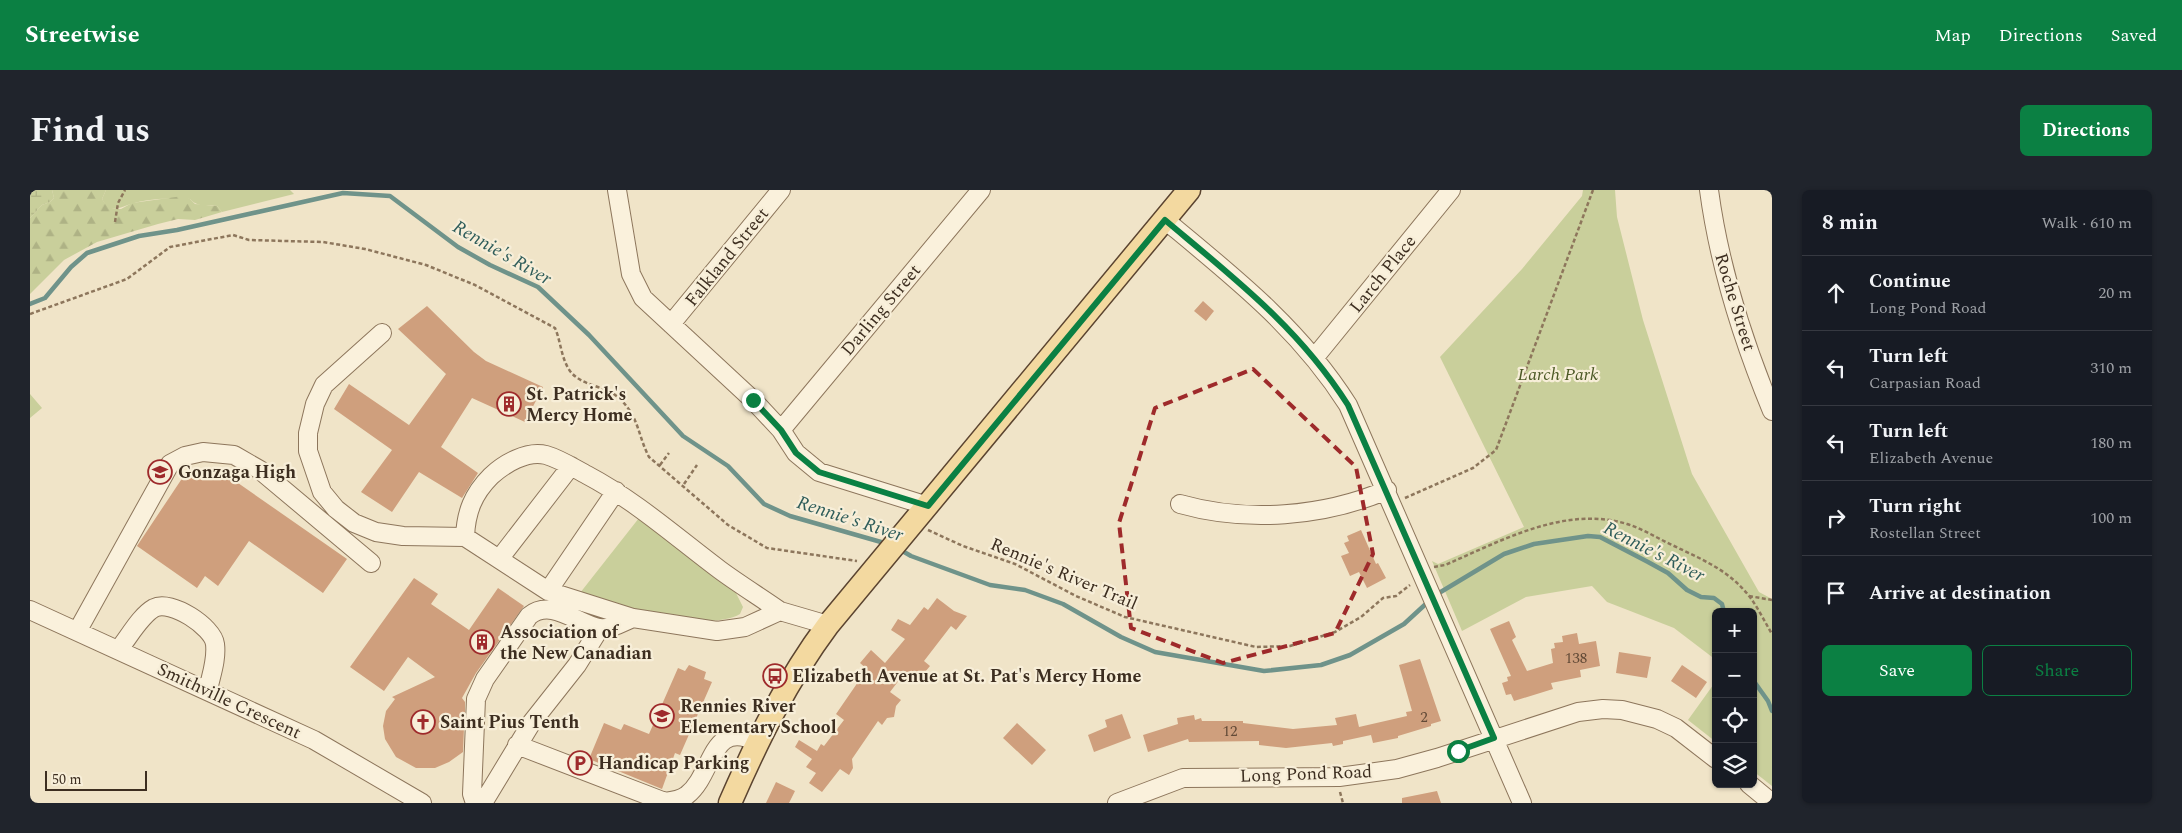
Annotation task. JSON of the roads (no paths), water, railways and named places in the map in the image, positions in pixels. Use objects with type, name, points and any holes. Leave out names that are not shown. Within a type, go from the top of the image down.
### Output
[{"type":"main road","points":[[730,803],[757,742],[787,686],[875,560],[915,530],[928,506],[1189,190]]},
{"type":"street","points":[[617,190],[628,263],[634,285],[643,298],[753,400],[781,430],[796,453],[819,472],[928,506]]},
{"type":"street","name":"Falkland Street","points":[[671,324],[781,190]]},
{"type":"street","name":"Darling Street","points":[[781,430],[981,190]]},
{"type":"street","name":"Larch Place","points":[[1316,357],[1451,190]]},
{"type":"street","name":"Roche Street","points":[[1709,190],[1726,275],[1759,378],[1772,411]]},
{"type":"street","points":[[1165,220],[1269,309],[1316,357],[1348,405],[1424,574],[1522,803]]},
{"type":"street","points":[[382,333],[324,385],[315,404],[308,433],[308,451],[322,492],[336,509],[354,523],[376,532],[403,536],[465,537],[548,591],[633,618],[718,631],[745,627],[780,611]]},
{"type":"street","points":[[78,630],[170,464],[185,456],[203,452],[234,455],[260,470],[371,563]]},
{"type":"street","points":[[465,537],[465,522],[470,503],[482,486],[499,469],[517,459],[532,455],[545,455],[571,466],[616,491],[721,571],[780,611],[828,625]]},
{"type":"street","points":[[500,558],[571,466]]},
{"type":"street","points":[[1180,504],[1213,512],[1284,514],[1313,512],[1343,505],[1387,490]]},
{"type":"street","points":[[548,591],[616,491]]},
{"type":"street","points":[[119,649],[154,608],[164,604],[178,609],[209,630],[215,643],[215,662],[208,690]]},
{"type":"street","points":[[475,803],[472,794],[476,699],[485,679],[533,613],[552,609],[600,628],[612,627],[633,618]]},
{"type":"street","name":"Smithville Crescent","points":[[30,610],[78,630],[314,740],[422,803]]},
{"type":"street","points":[[483,803],[532,722],[577,665],[600,628]]},
{"type":"street","name":"Long Pond Road","points":[[1116,803],[1183,778],[1339,777],[1396,769],[1430,760],[1578,712],[1603,709],[1622,710],[1657,719],[1676,728],[1712,756]]},
{"type":"street","points":[[517,745],[665,802],[675,800],[690,792],[718,747],[728,737],[737,735],[757,742]]},
{"type":"street","points":[[1753,788],[1772,802]]},
{"type":"waterway","name":"Rennie's River","points":[[30,304],[45,298],[71,267],[87,253],[139,236],[177,230],[343,193],[390,196],[458,247],[490,265],[538,287],[589,335],[683,436],[728,466],[764,504],[790,516],[888,544]]},
{"type":"waterway","name":"Rennie's River","points":[[1434,596],[1504,554],[1534,544],[1588,536],[1600,537],[1648,562],[1668,573],[1687,590],[1701,597],[1714,598],[1722,604],[1723,608]]},
{"type":"waterway","name":"Rennie's River","points":[[899,549],[911,556],[990,585],[1025,590],[1063,604],[1121,637],[1155,652],[1264,671],[1321,665],[1350,655],[1404,624],[1429,601]]},
{"type":"waterway","name":"Rennie's River","points":[[1757,686],[1768,701],[1772,711]]},
{"type":"place","name":"St. Patrick's Mercy Home","points":[[509,404]]},
{"type":"place","name":"Gonzaga High","points":[[160,472]]},
{"type":"place","name":"Association of the New Canadian","points":[[482,642]]},
{"type":"place","name":"Elizabeth Avenue at St. Pat's Mercy Home","points":[[775,676]]},
{"type":"place","name":"Rennies River Elementary School","points":[[662,716]]},
{"type":"place","name":"Saint Pius Tenth","points":[[423,722]]},
{"type":"place","name":"Handicap Parking","points":[[580,763]]},
{"type":"park label","name":"Larch Park","points":[[1558,374]]}]
